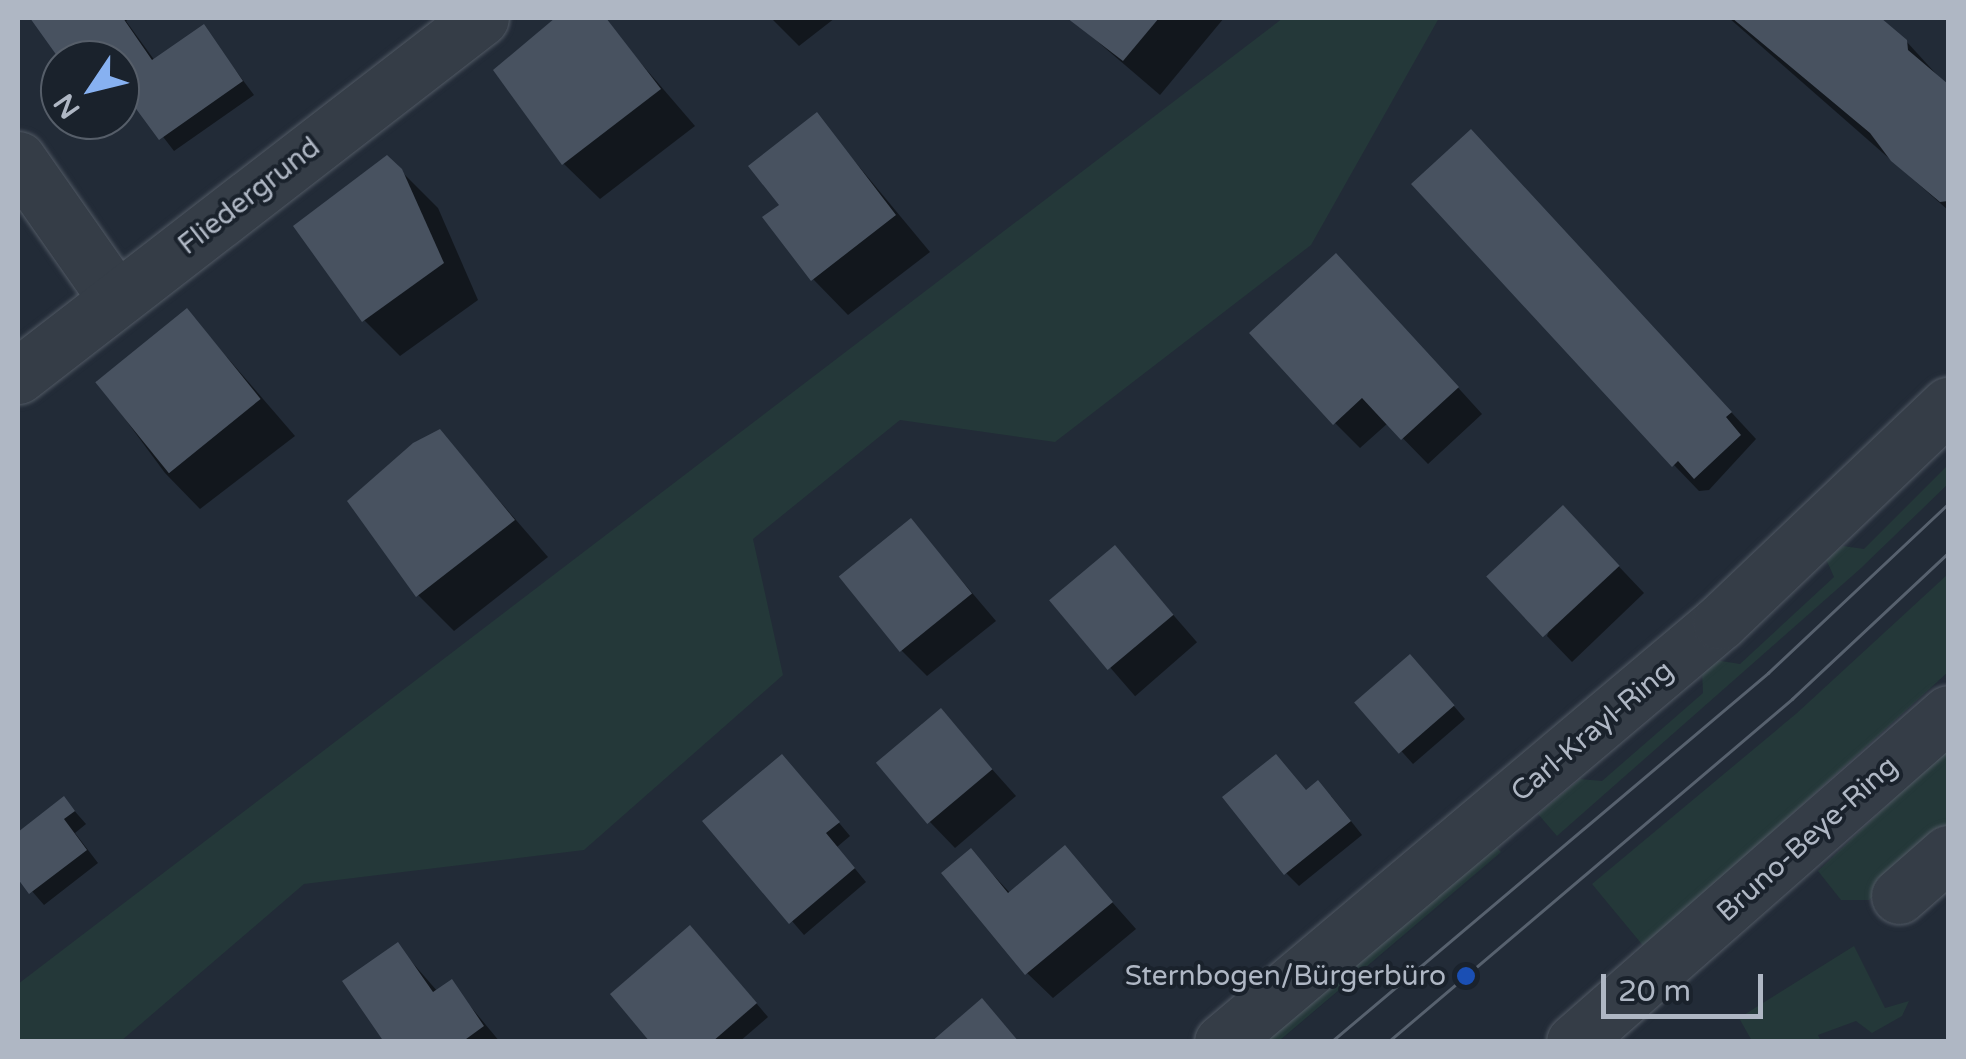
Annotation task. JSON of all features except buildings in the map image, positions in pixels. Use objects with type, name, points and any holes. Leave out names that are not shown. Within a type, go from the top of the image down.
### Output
[{"type":"street","name":"Fliedergrund","points":[[18,376],[481,18]]},
{"type":"street","points":[[18,158],[116,299]]},
{"type":"street","name":"Carl-Krayl-Ring","points":[[1222,1042],[1720,622],[1948,405]]},
{"type":"street","name":"Bruno-Beye-Ring","points":[[1574,1042],[1948,714]]},
{"type":"street","points":[[1899,896],[1948,853]]},
{"type":"green space","points":[[1283,18],[1439,18],[1311,245],[1055,442],[900,420],[753,539],[783,675],[584,850],[304,884],[121,1041],[18,1041],[18,984]]},
{"type":"green space","points":[[1948,465],[1948,484],[1860,569],[1557,836],[1538,814],[1580,779],[1602,781],[1703,693],[1702,672],[1715,660],[1740,664],[1834,577],[1826,559],[1843,546],[1864,549]]},
{"type":"green space","points":[[1948,574],[1948,672],[1645,948],[1592,884],[1797,713]]},
{"type":"green space","points":[[1948,747],[1948,829],[1869,900],[1841,900],[1818,871]]},
{"type":"green space","points":[[1494,845],[1501,852],[1279,1041],[1265,1042]]},
{"type":"green space","points":[[1854,946],[1885,1008],[1909,1001],[1902,1016],[1872,1033],[1856,1021],[1818,1035],[1821,1041],[1752,1041],[1739,1018]]},
{"type":"tram line","points":[[1331,1042],[1768,673],[1948,504]]},
{"type":"tram line","points":[[1388,1042],[1792,699],[1948,553]]},
{"type":"place","name":"Sternbogen/Bürgerbüro","points":[[1466,976]]}]
